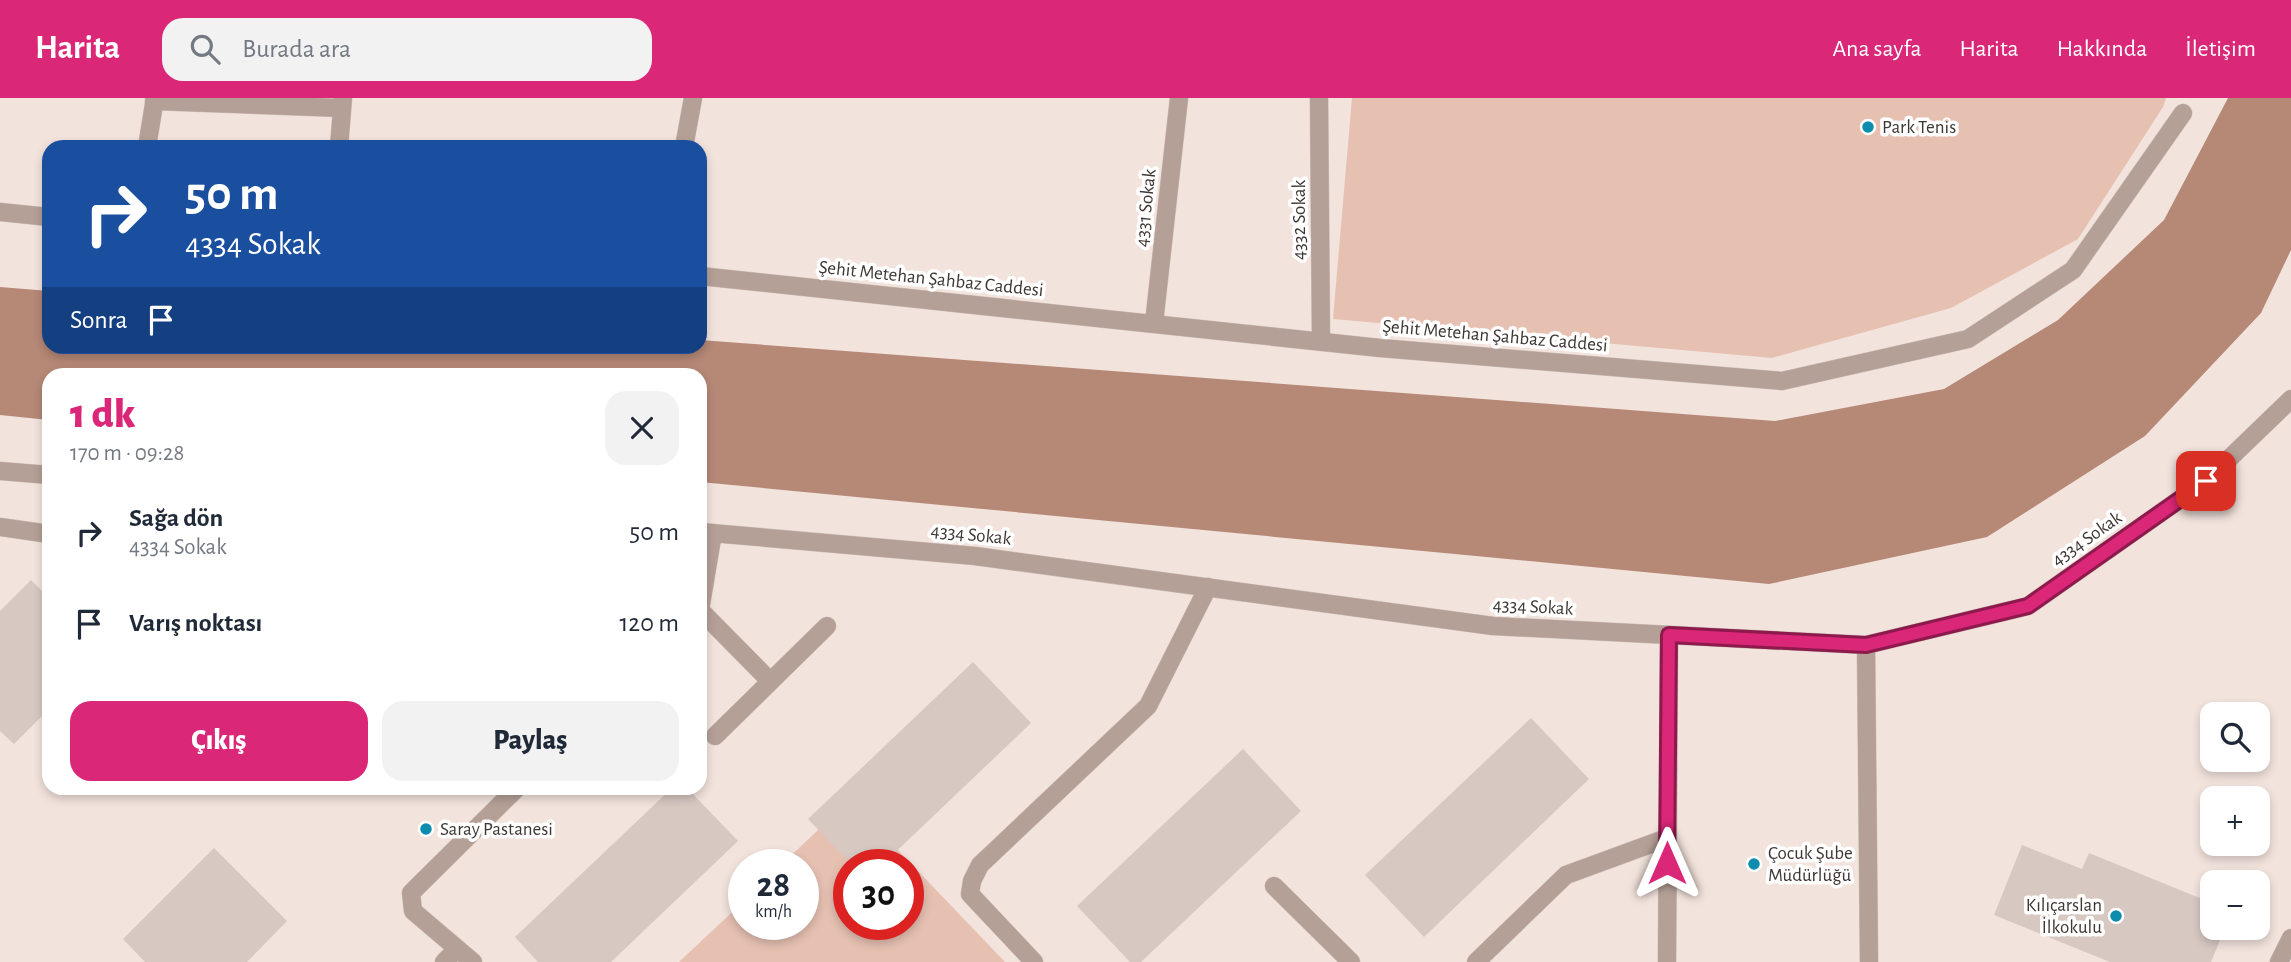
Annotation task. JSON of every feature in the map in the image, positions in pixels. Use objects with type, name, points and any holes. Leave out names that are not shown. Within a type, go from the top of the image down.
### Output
[{"type":"street","points":[[685,140],[693,98]]},
{"type":"street","name":"4331 Sokak","points":[[1154,323],[1179,98]]},
{"type":"street","name":"4332 Sokak","points":[[1319,98],[1321,341]]},
{"type":"street","points":[[148,140],[154,100],[342,103],[340,140]]},
{"type":"street","name":"Şehit Metehan Şahbaz Caddesi","points":[[707,277],[1321,341],[1782,381],[1968,339],[2073,270],[2183,113]]},
{"type":"street","points":[[0,212],[42,215]]},
{"type":"street","name":"4334 Sokak","points":[[707,532],[975,556],[1493,626],[1866,645],[2028,606],[2206,481],[2291,399]]},
{"type":"street","points":[[0,471],[42,474]]},
{"type":"street","points":[[0,527],[42,533]]},
{"type":"street","points":[[1034,962],[970,894],[972,881],[980,865],[1148,706],[1208,587]]},
{"type":"street","points":[[707,617],[769,681]]},
{"type":"street","points":[[715,736],[827,626]]},
{"type":"street","points":[[1668,962],[1669,635]]},
{"type":"street","points":[[1866,645],[1868,962]]},
{"type":"street","points":[[473,962],[450,956],[413,911],[411,893],[510,795]]},
{"type":"street","points":[[1476,962],[1566,875],[1667,838]]},
{"type":"street","points":[[1274,886],[1351,962]]},
{"type":"street","points":[[2279,962],[2291,938]]},
{"type":"shaded area","points":[[1352,98],[2166,98],[2163,107],[2078,239],[1951,308],[1772,358],[1333,319]]},
{"type":"shaded area","points":[[2228,98],[2291,98],[2291,250],[2261,313],[2145,436],[1987,537],[1769,584],[707,483],[707,368],[42,368],[42,419],[0,415],[0,287],[42,290],[42,354],[707,354],[707,341],[1775,421],[1944,389],[2058,320],[2164,220]]},
{"type":"shaded area","points":[[850,800],[897,849],[833,849],[833,940],[924,940],[924,877],[1005,962],[679,962],[728,916],[728,940],[819,940],[819,849],[798,849]]},
{"type":"building","points":[[31,580],[42,591],[42,716],[14,744],[0,731],[0,611]]},
{"type":"building","points":[[973,662],[1031,723],[899,849],[837,849],[808,819]]},
{"type":"building","points":[[1531,718],[1589,779],[1424,937],[1365,875]]},
{"type":"building","points":[[1243,749],[1301,811],[1141,962],[1130,962],[1077,906]]},
{"type":"building","points":[[665,795],[694,795],[738,841],[611,962],[538,962],[515,937]]},
{"type":"building","points":[[2022,845],[2082,869],[2089,853],[2200,898],[2200,940],[2220,940],[2211,962],[2110,962],[1994,915]]},
{"type":"building","points":[[214,848],[287,921],[247,962],[145,962],[123,939]]},
{"type":"place","name":"Park Tenis","points":[[1868,127]]},
{"type":"place","name":"Saray Pastanesi","points":[[426,829]]},
{"type":"place","name":"Çocuk Şube Müdürlüğü","points":[[1754,864]]},
{"type":"place","name":"Kılıçarslan İlkokulu","points":[[2116,916]]},
{"type":"route","points":[[1667,863],[1669,635],[1866,645],[2028,606],[2206,481]]}]
